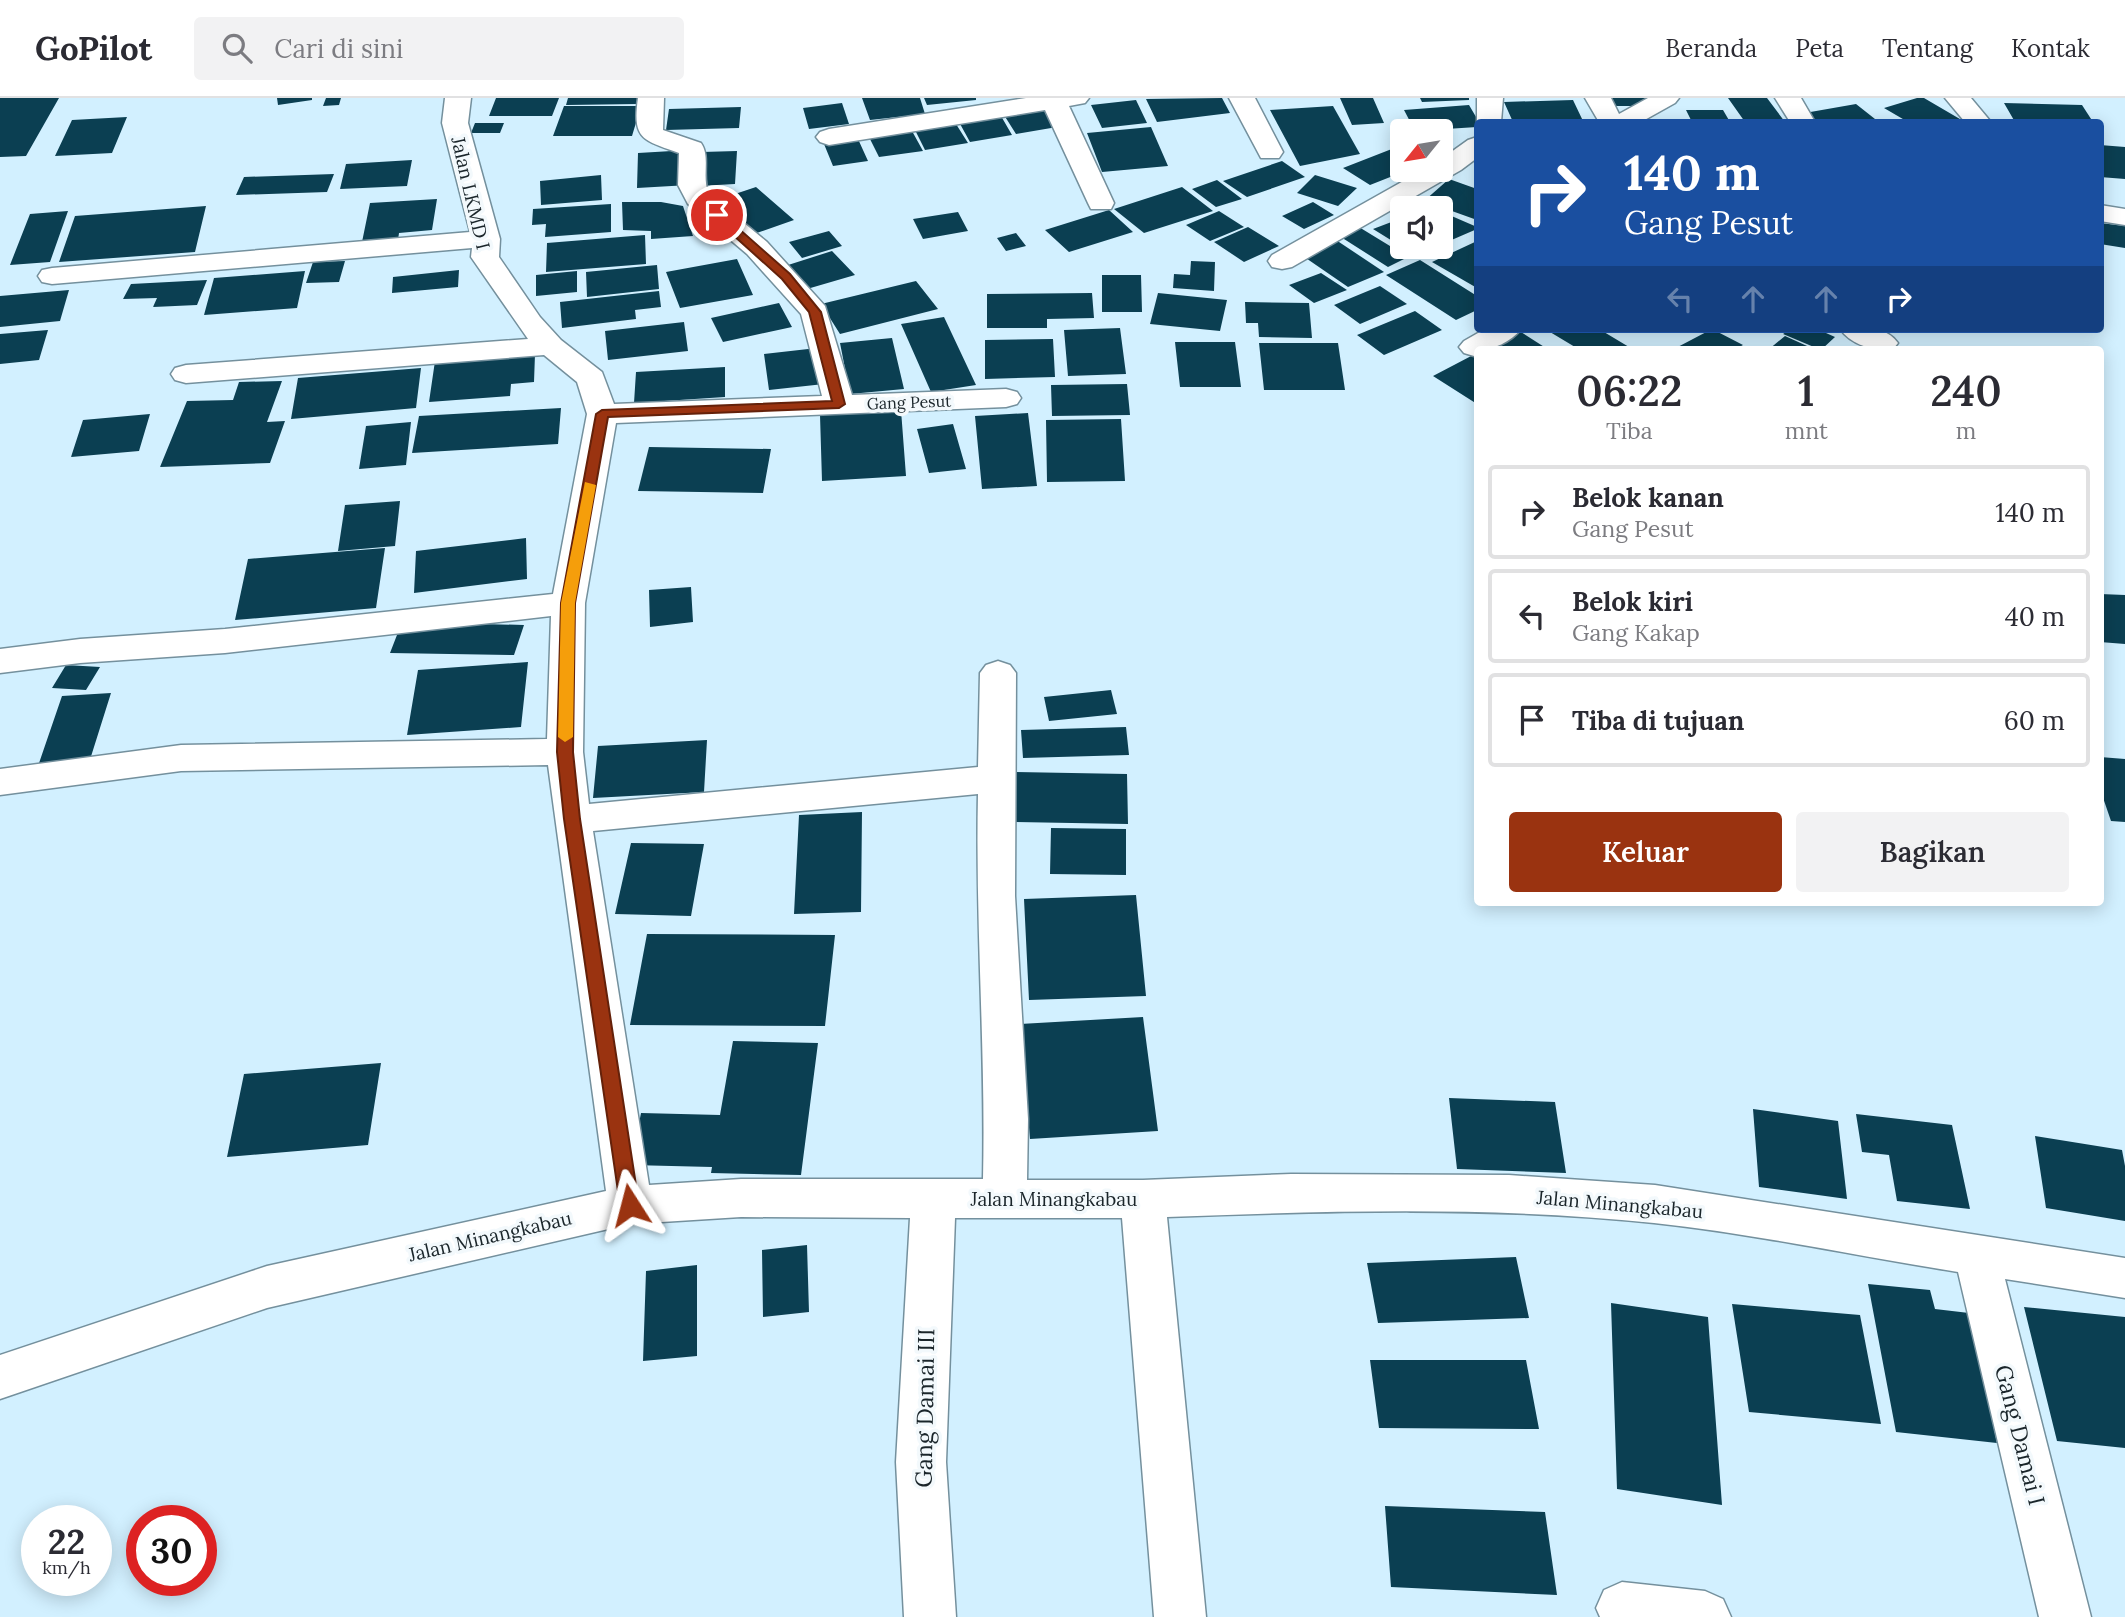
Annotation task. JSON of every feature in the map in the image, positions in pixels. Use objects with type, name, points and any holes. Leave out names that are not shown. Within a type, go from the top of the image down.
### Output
[{"type":"street","name":"Jalan LKMD I","points":[[458,98],[455,123],[486,239],[485,257],[529,323],[551,346],[591,378],[602,414],[568,603],[565,752],[572,819],[630,1205]]},
{"type":"street","points":[[651,98],[647,125],[649,133],[692,149],[691,185],[697,198],[757,248],[815,312],[839,404]]},
{"type":"street","points":[[1242,98],[1270,152]]},
{"type":"street","points":[[1489,119],[1490,98]]},
{"type":"street","points":[[1598,98],[1609,119]]},
{"type":"street","points":[[1628,119],[1666,98]]},
{"type":"street","points":[[1788,98],[1800,119]]},
{"type":"street","points":[[1958,98],[1976,119]]},
{"type":"street","points":[[829,136],[1065,99],[1101,203]]},
{"type":"street","points":[[1282,261],[1452,164],[1474,147]]},
{"type":"street","points":[[2104,214],[2125,217]]},
{"type":"street","points":[[52,276],[486,239]]},
{"type":"street","points":[[1476,346],[1499,333]]},
{"type":"street","points":[[1862,333],[1882,344]]},
{"type":"street","points":[[186,374],[551,346]]},
{"type":"street","name":"Gang Pesut","points":[[602,414],[1006,398]]},
{"type":"street","points":[[0,661],[80,651],[239,640],[568,603]]},
{"type":"street","points":[[998,673],[995,896],[1006,1119],[1005,1199]]},
{"type":"street","points":[[0,782],[181,758],[565,752]]},
{"type":"street","points":[[572,819],[997,779]]},
{"type":"street","name":"Jalan Minangkabau","points":[[0,1377],[267,1287],[630,1205],[741,1198],[1143,1199],[1291,1193],[1509,1194],[1655,1204],[2125,1278]]},
{"type":"street","name":"Gang Damai III","points":[[930,1617],[921,1462],[933,1199]]},
{"type":"street","points":[[1143,1199],[1180,1617]]},
{"type":"street","name":"Gang Damai I","points":[[1976,1253],[2065,1617]]},
{"type":"street","points":[[1622,1608],[1706,1617]]},
{"type":"building","points":[[0,98],[59,98],[26,156],[0,157]]},
{"type":"building","points":[[277,98],[312,98],[312,100],[278,105]]},
{"type":"building","points":[[326,98],[341,98],[339,105],[323,106]]},
{"type":"building","points":[[496,98],[559,98],[552,116],[489,116]]},
{"type":"building","points":[[568,98],[639,98],[638,104],[566,105]]},
{"type":"building","points":[[862,98],[920,98],[925,114],[870,120]]},
{"type":"building","points":[[924,98],[976,98],[976,100],[927,105]]},
{"type":"building","points":[[1222,98],[1230,113],[1157,122],[1146,99]]},
{"type":"building","points":[[1340,98],[1373,98],[1384,123],[1352,125]]},
{"type":"building","points":[[1420,98],[1469,98],[1469,100],[1422,102]]},
{"type":"building","points":[[1611,98],[1653,98],[1637,106],[1615,106]]},
{"type":"building","points":[[1728,98],[1767,98],[1783,119],[1743,119]]},
{"type":"building","points":[[1924,98],[1960,119],[1903,119],[1884,108]]},
{"type":"building","points":[[1136,100],[1147,123],[1102,128],[1091,105]]},
{"type":"building","points":[[1573,100],[1582,119],[1512,119],[1504,102]]},
{"type":"building","points":[[842,103],[849,124],[809,129],[803,108]]},
{"type":"building","points":[[2004,103],[2082,105],[2091,119],[2013,119]]},
{"type":"building","points":[[1856,104],[1875,119],[1805,119],[1799,114]]},
{"type":"building","points":[[1469,105],[1477,119],[1474,119],[1474,127],[1453,129],[1453,119],[1409,119],[1404,110]]},
{"type":"building","points":[[564,106],[641,106],[632,136],[553,136]]},
{"type":"building","points":[[1333,106],[1360,154],[1300,166],[1270,110]]},
{"type":"building","points":[[741,107],[739,128],[666,130],[669,109]]},
{"type":"building","points":[[1045,108],[1057,127],[1016,134],[1004,115]]},
{"type":"building","points":[[1686,110],[1723,110],[1728,119],[1690,119]]},
{"type":"building","points":[[1001,116],[1012,135],[970,142],[959,122]]},
{"type":"building","points":[[127,117],[112,153],[55,156],[72,120]]},
{"type":"building","points":[[475,123],[504,123],[500,133],[471,133]]},
{"type":"building","points":[[956,124],[968,143],[925,150],[915,130]]},
{"type":"building","points":[[1151,127],[1168,166],[1102,172],[1087,133]]},
{"type":"building","points":[[912,131],[923,151],[879,157],[869,137]]},
{"type":"building","points":[[858,139],[868,161],[833,166],[824,144]]},
{"type":"building","points":[[2104,145],[2125,147],[2125,179],[2104,177]]},
{"type":"building","points":[[689,150],[689,185],[637,188],[638,153]]},
{"type":"building","points":[[1390,150],[1390,177],[1370,185],[1343,168]]},
{"type":"building","points":[[737,151],[735,184],[699,186],[702,152]]},
{"type":"building","points":[[412,160],[407,186],[340,189],[346,164]]},
{"type":"building","points":[[1282,161],[1305,177],[1247,197],[1223,181]]},
{"type":"building","points":[[334,174],[327,192],[236,195],[244,177]]},
{"type":"building","points":[[601,175],[602,200],[541,205],[540,181]]},
{"type":"building","points":[[1315,175],[1357,188],[1338,206],[1297,193]]},
{"type":"building","points":[[1217,180],[1242,199],[1216,207],[1192,189]]},
{"type":"building","points":[[1453,180],[1474,188],[1474,219],[1453,211],[1453,196],[1430,196],[1446,182]]},
{"type":"building","points":[[756,187],[794,220],[751,235],[714,201]]},
{"type":"building","points":[[1182,187],[1213,211],[1144,233],[1114,209]]},
{"type":"building","points":[[437,199],[432,230],[399,233],[398,240],[362,242],[370,203]]},
{"type":"building","points":[[622,202],[661,202],[683,206],[693,236],[651,239],[651,231],[623,230]]},
{"type":"building","points":[[1313,202],[1334,215],[1304,229],[1282,216]]},
{"type":"building","points":[[611,204],[611,232],[545,237],[546,224],[532,225],[533,209]]},
{"type":"building","points":[[206,206],[195,252],[59,262],[75,216]]},
{"type":"building","points":[[1109,210],[1133,232],[1069,252],[1045,230]]},
{"type":"building","points":[[68,211],[50,262],[10,265],[30,214]]},
{"type":"building","points":[[1219,211],[1244,227],[1210,241],[1186,225]]},
{"type":"building","points":[[958,212],[968,231],[923,239],[913,219]]},
{"type":"building","points":[[1453,217],[1474,226],[1474,230],[1453,239]]},
{"type":"building","points":[[1390,223],[1390,240],[1373,229]]},
{"type":"building","points":[[2104,223],[2125,226],[2125,248],[2104,245]]},
{"type":"building","points":[[1354,224],[1390,246],[1390,259],[1404,259],[1388,267],[1333,232]]},
{"type":"building","points":[[1248,227],[1279,246],[1244,262],[1214,242]]},
{"type":"building","points":[[829,231],[842,246],[802,258],[789,242]]},
{"type":"building","points":[[1016,233],[1026,246],[1006,251],[997,238]]},
{"type":"building","points":[[645,235],[646,264],[546,272],[547,243]]},
{"type":"building","points":[[1336,240],[1384,272],[1348,287],[1300,254]]},
{"type":"building","points":[[1474,242],[1474,286],[1432,262],[1453,259],[1453,252]]},
{"type":"building","points":[[832,251],[855,275],[807,289],[785,266]]},
{"type":"building","points":[[737,259],[753,295],[680,308],[666,272]]},
{"type":"building","points":[[1420,260],[1474,294],[1474,311],[1456,320],[1386,275]]},
{"type":"building","points":[[345,261],[339,282],[306,283],[313,262]]},
{"type":"building","points":[[1191,261],[1215,262],[1214,291],[1173,288],[1174,274],[1190,275]]},
{"type":"building","points":[[657,265],[659,289],[587,297],[586,272]]},
{"type":"building","points":[[459,270],[458,287],[392,293],[393,277]]},
{"type":"building","points":[[305,271],[297,308],[204,315],[214,278]]},
{"type":"building","points":[[577,271],[577,292],[536,296],[536,275]]},
{"type":"building","points":[[1321,273],[1347,290],[1314,303],[1289,285]]},
{"type":"building","points":[[1102,275],[1141,275],[1142,312],[1102,312]]},
{"type":"building","points":[[207,280],[197,305],[153,307],[157,298],[123,299],[131,284]]},
{"type":"building","points":[[916,281],[938,309],[840,334],[821,304]]},
{"type":"building","points":[[1380,286],[1407,304],[1360,324],[1334,305]]},
{"type":"building","points":[[69,290],[60,321],[0,327],[0,296]]},
{"type":"building","points":[[659,291],[661,307],[635,310],[636,319],[562,328],[560,302]]},
{"type":"building","points":[[1092,293],[1094,318],[1047,319],[1047,328],[987,328],[987,294]]},
{"type":"building","points":[[1158,293],[1227,300],[1220,331],[1150,324]]},
{"type":"building","points":[[1245,302],[1309,303],[1312,338],[1259,337],[1258,323],[1246,323]]},
{"type":"building","points":[[779,303],[792,327],[723,342],[711,318]]},
{"type":"building","points":[[1415,311],[1442,330],[1384,355],[1357,335]]},
{"type":"building","points":[[944,317],[976,385],[931,392],[901,324]]},
{"type":"building","points":[[684,322],[688,351],[608,360],[605,331]]},
{"type":"building","points":[[1120,328],[1126,374],[1068,376],[1064,330]]},
{"type":"building","points":[[48,330],[39,360],[0,364],[0,334]]},
{"type":"building","points":[[1523,333],[1543,346],[1490,346]]},
{"type":"building","points":[[1552,333],[1606,333],[1627,346],[1573,346]]},
{"type":"building","points":[[1704,333],[1720,333],[1743,345],[1741,346],[1680,346]]},
{"type":"building","points":[[1826,333],[1835,337],[1825,346],[1812,346],[1783,334]]},
{"type":"building","points":[[1785,336],[1807,346],[1773,346]]},
{"type":"building","points":[[892,338],[904,389],[850,394],[840,343]]},
{"type":"building","points":[[1053,339],[1055,377],[985,379],[985,340]]},
{"type":"building","points":[[1175,342],[1235,342],[1241,387],[1180,387]]},
{"type":"building","points":[[1259,343],[1338,343],[1345,390],[1264,390]]},
{"type":"building","points":[[817,348],[824,384],[769,390],[764,354]]},
{"type":"building","points":[[535,354],[534,382],[511,384],[510,396],[429,402],[435,361]]},
{"type":"building","points":[[1474,355],[1474,402],[1433,376]]},
{"type":"building","points":[[725,367],[725,397],[634,403],[636,372]]},
{"type":"building","points":[[421,368],[416,408],[291,419],[298,378]]},
{"type":"building","points":[[282,381],[267,422],[285,421],[270,463],[160,467],[187,401],[233,400],[239,382]]},
{"type":"building","points":[[1127,384],[1130,415],[1052,416],[1051,385]]},
{"type":"building","points":[[561,408],[558,444],[412,453],[419,416]]},
{"type":"building","points":[[901,410],[906,476],[822,481],[820,415]]},
{"type":"building","points":[[1028,413],[1037,486],[982,489],[975,416]]},
{"type":"building","points":[[150,414],[139,451],[71,457],[83,420]]},
{"type":"building","points":[[1121,419],[1125,481],[1047,482],[1046,420]]},
{"type":"building","points":[[411,422],[406,465],[359,469],[366,426]]},
{"type":"building","points":[[953,424],[966,469],[929,473],[917,429]]},
{"type":"building","points":[[649,447],[771,449],[763,493],[638,491]]},
{"type":"building","points":[[400,501],[395,546],[338,551],[345,505]]},
{"type":"building","points":[[526,538],[527,579],[414,593],[416,551]]},
{"type":"building","points":[[385,548],[376,608],[235,620],[248,559]]},
{"type":"building","points":[[691,587],[693,622],[650,627],[649,590]]},
{"type":"building","points":[[2104,594],[2125,595],[2125,644],[2104,642]]},
{"type":"building","points":[[402,622],[524,625],[514,655],[390,653]]},
{"type":"building","points":[[528,662],[521,727],[407,735],[418,670]]},
{"type":"building","points":[[66,665],[100,667],[86,690],[52,688]]},
{"type":"building","points":[[1111,690],[1117,714],[1049,721],[1044,697]]},
{"type":"building","points":[[111,693],[88,766],[37,769],[62,696]]},
{"type":"building","points":[[1126,727],[1129,755],[1023,758],[1021,730]]},
{"type":"building","points":[[707,740],[704,792],[593,798],[598,746]]},
{"type":"building","points":[[2104,757],[2125,759],[2125,822],[2111,821],[2104,801]]},
{"type":"building","points":[[1013,772],[1127,774],[1128,824],[1011,822]]},
{"type":"building","points":[[862,812],[861,912],[794,914],[799,815]]},
{"type":"building","points":[[1051,828],[1126,829],[1126,875],[1050,874]]},
{"type":"building","points":[[631,843],[704,844],[691,916],[615,914]]},
{"type":"building","points":[[1136,895],[1146,996],[1029,1000],[1024,899]]},
{"type":"building","points":[[647,934],[835,935],[825,1026],[630,1025]]},
{"type":"building","points":[[1143,1017],[1158,1131],[1030,1139],[1020,1024]]},
{"type":"building","points":[[733,1041],[818,1043],[801,1175],[711,1173],[712,1167],[631,1165],[641,1113],[720,1115]]},
{"type":"building","points":[[381,1063],[368,1145],[227,1157],[244,1074]]},
{"type":"building","points":[[1449,1098],[1555,1102],[1566,1173],[1457,1169]]},
{"type":"building","points":[[1753,1109],[1838,1121],[1847,1199],[1759,1187]]},
{"type":"building","points":[[1856,1114],[1952,1125],[1970,1209],[1897,1201],[1889,1155],[1862,1152]]},
{"type":"building","points":[[2035,1136],[2122,1150],[2125,1166],[2125,1221],[2046,1208]]},
{"type":"building","points":[[807,1245],[809,1312],[763,1317],[762,1250]]},
{"type":"building","points":[[1516,1257],[1529,1318],[1378,1323],[1367,1263]]},
{"type":"building","points":[[697,1265],[697,1356],[643,1361],[646,1271]]},
{"type":"building","points":[[1868,1284],[1930,1290],[1935,1309],[1969,1313],[1997,1443],[1896,1432]]},
{"type":"building","points":[[1611,1303],[1708,1317],[1722,1505],[1617,1489]]},
{"type":"building","points":[[1732,1304],[1860,1315],[1881,1424],[1749,1412]]},
{"type":"building","points":[[2024,1307],[2125,1317],[2125,1448],[2057,1441]]},
{"type":"building","points":[[1370,1360],[1526,1360],[1539,1429],[1379,1428]]},
{"type":"building","points":[[1385,1506],[1545,1512],[1557,1595],[1391,1587]]},
{"type":"slow traffic","points":[[565,737],[568,603],[589,485]]},
{"type":"route","points":[[630,1205],[572,819],[565,752],[568,603],[602,414],[839,404],[815,312],[786,276],[717,215]]}]
